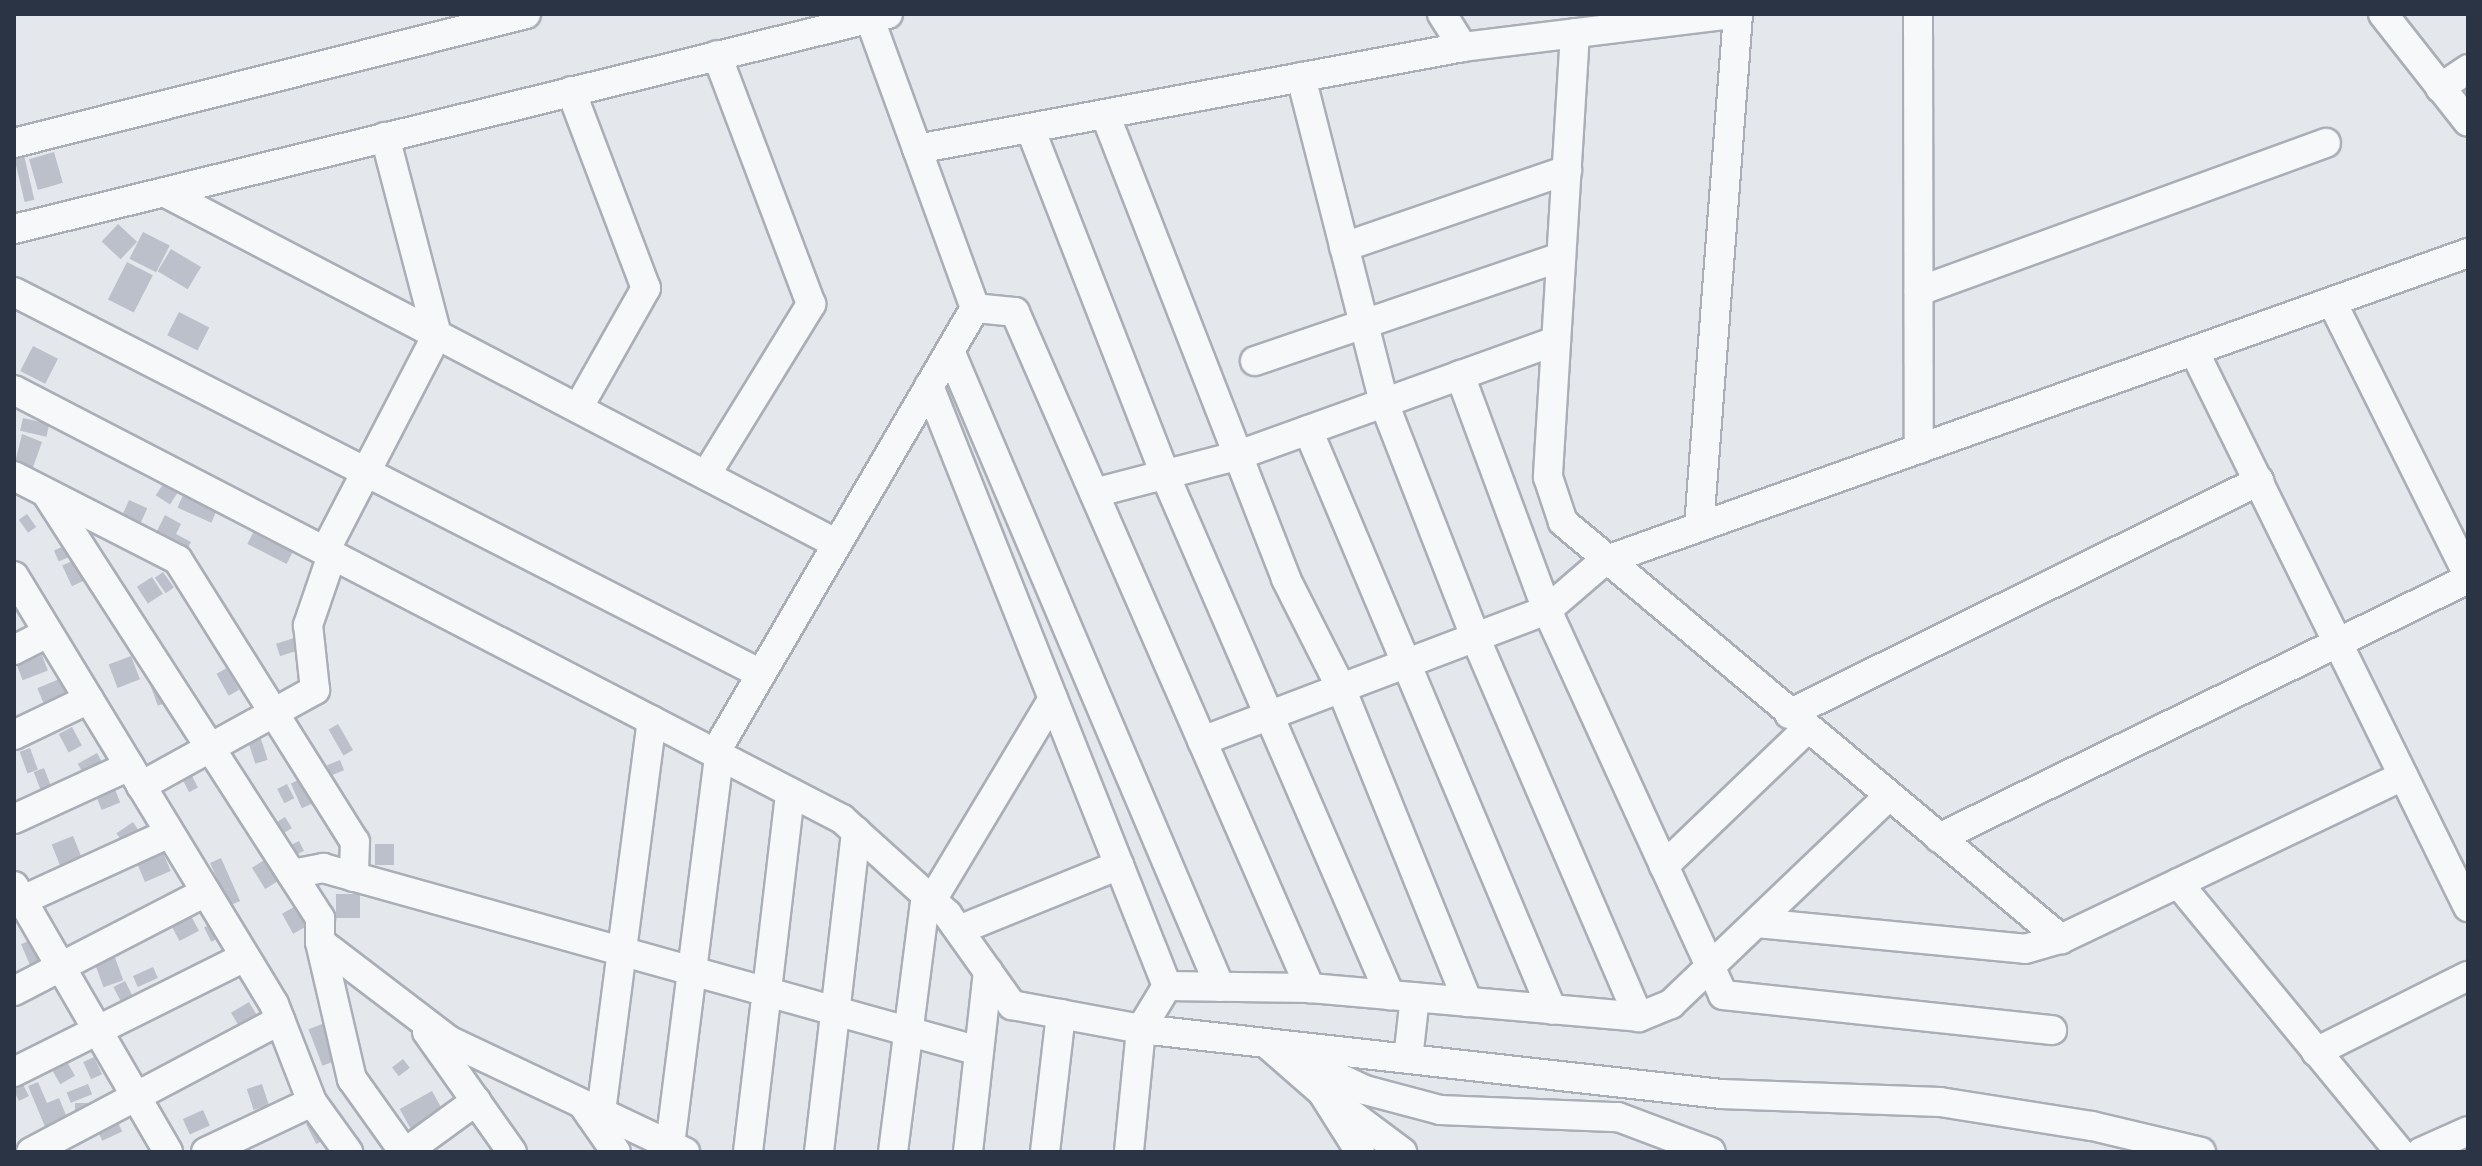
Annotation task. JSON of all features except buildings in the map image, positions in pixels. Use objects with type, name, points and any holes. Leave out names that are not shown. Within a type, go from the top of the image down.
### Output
[{"type":"street","points":[[14,143],[526,14]]},
{"type":"street","points":[[1442,14],[1463,47]]},
{"type":"street","points":[[917,149],[1463,47],[1730,14]]},
{"type":"street","points":[[1699,527],[1738,14]]},
{"type":"street","points":[[1918,14],[1919,449]]},
{"type":"street","points":[[2383,14],[2468,122]]},
{"type":"street","points":[[14,229],[875,15],[917,149],[975,308]]},
{"type":"street","points":[[1575,33],[1548,477],[1552,500],[1563,522],[1604,561],[2061,939]]},
{"type":"street","points":[[706,475],[811,304],[717,55]]},
{"type":"street","points":[[2440,88],[2468,69]]},
{"type":"street","points":[[1301,77],[1384,403],[1475,637],[1639,1017]]},
{"type":"street","points":[[571,91],[646,288],[578,408]]},
{"type":"street","points":[[1105,114],[1286,579],[1341,688],[1468,1002]]},
{"type":"street","points":[[1030,128],[1165,475],[1271,715],[1402,996],[1408,1059]]},
{"type":"street","points":[[14,819],[211,751],[315,690],[308,625],[328,553],[437,335],[385,137]]},
{"type":"street","points":[[1919,291],[2326,143]]},
{"type":"street","points":[[1344,247],[1567,170]]},
{"type":"street","points":[[164,192],[837,544]]},
{"type":"street","points":[[1202,741],[1547,610],[1604,561],[2468,253]]},
{"type":"street","points":[[1255,361],[1561,257]]},
{"type":"street","points":[[14,292],[761,674]]},
{"type":"street","points":[[1939,838],[2468,577],[2332,302]]},
{"type":"street","points":[[320,942],[450,1041],[678,1148],[692,971],[717,754],[975,308]]},
{"type":"street","points":[[975,308],[1015,312],[1310,988]]},
{"type":"street","points":[[1094,493],[1236,456],[1556,341]]},
{"type":"street","points":[[950,351],[1220,987]]},
{"type":"street","points":[[2194,351],[2468,907]]},
{"type":"street","points":[[1460,375],[1547,610],[1723,995],[2052,1030]]},
{"type":"street","points":[[929,386],[1167,986]]},
{"type":"street","points":[[14,390],[790,792],[856,831],[929,897],[959,930],[1012,1005],[1141,1029],[1721,1094],[1940,1102],[2092,1126],[2201,1152]]},
{"type":"street","points":[[1308,430],[1552,1010]]},
{"type":"street","points":[[14,476],[178,560],[355,842],[354,877]]},
{"type":"street","points":[[1664,866],[1798,721],[2259,481]]},
{"type":"street","points":[[46,493],[320,918],[320,942],[352,1079],[405,1152],[476,1101]]},
{"type":"street","points":[[14,576],[245,957],[280,1020],[312,1102],[348,1152]]},
{"type":"street","points":[[14,650],[48,633]]},
{"type":"street","points":[[14,735],[89,699]]},
{"type":"street","points":[[893,1152],[929,897],[1053,699]]},
{"type":"street","points":[[616,1152],[592,1108],[622,951],[652,720]]},
{"type":"street","points":[[1757,923],[2025,949],[2061,939],[2403,776]]},
{"type":"street","points":[[748,1152],[790,792]]},
{"type":"street","points":[[1167,986],[1310,988],[1639,1017],[1671,1004],[1889,796]]},
{"type":"street","points":[[819,1152],[856,831]]},
{"type":"street","points":[[168,1152],[17,897],[170,833]]},
{"type":"street","points":[[959,930],[1119,865]]},
{"type":"street","points":[[292,874],[323,868],[979,1051]]},
{"type":"street","points":[[2178,883],[2400,1152]]},
{"type":"street","points":[[14,991],[206,892]]},
{"type":"street","points":[[14,1072],[245,957]]},
{"type":"street","points":[[968,1152],[988,971]]},
{"type":"street","points":[[2316,1052],[2468,976]]},
{"type":"street","points":[[1129,1152],[1141,1029],[1167,986]]},
{"type":"street","points":[[1045,1152],[1061,1014]]},
{"type":"street","points":[[415,1015],[512,1152]]},
{"type":"street","points":[[31,1152],[280,1020]]},
{"type":"street","points":[[1267,1044],[1322,1092],[1402,1152]]},
{"type":"street","points":[[1267,1044],[1365,1090],[1440,1110],[1618,1117],[1711,1152]]},
{"type":"street","points":[[1322,1092],[1360,1152]]},
{"type":"street","points":[[206,1152],[312,1102]]},
{"type":"street","points":[[2421,1152],[2468,1131]]}]
